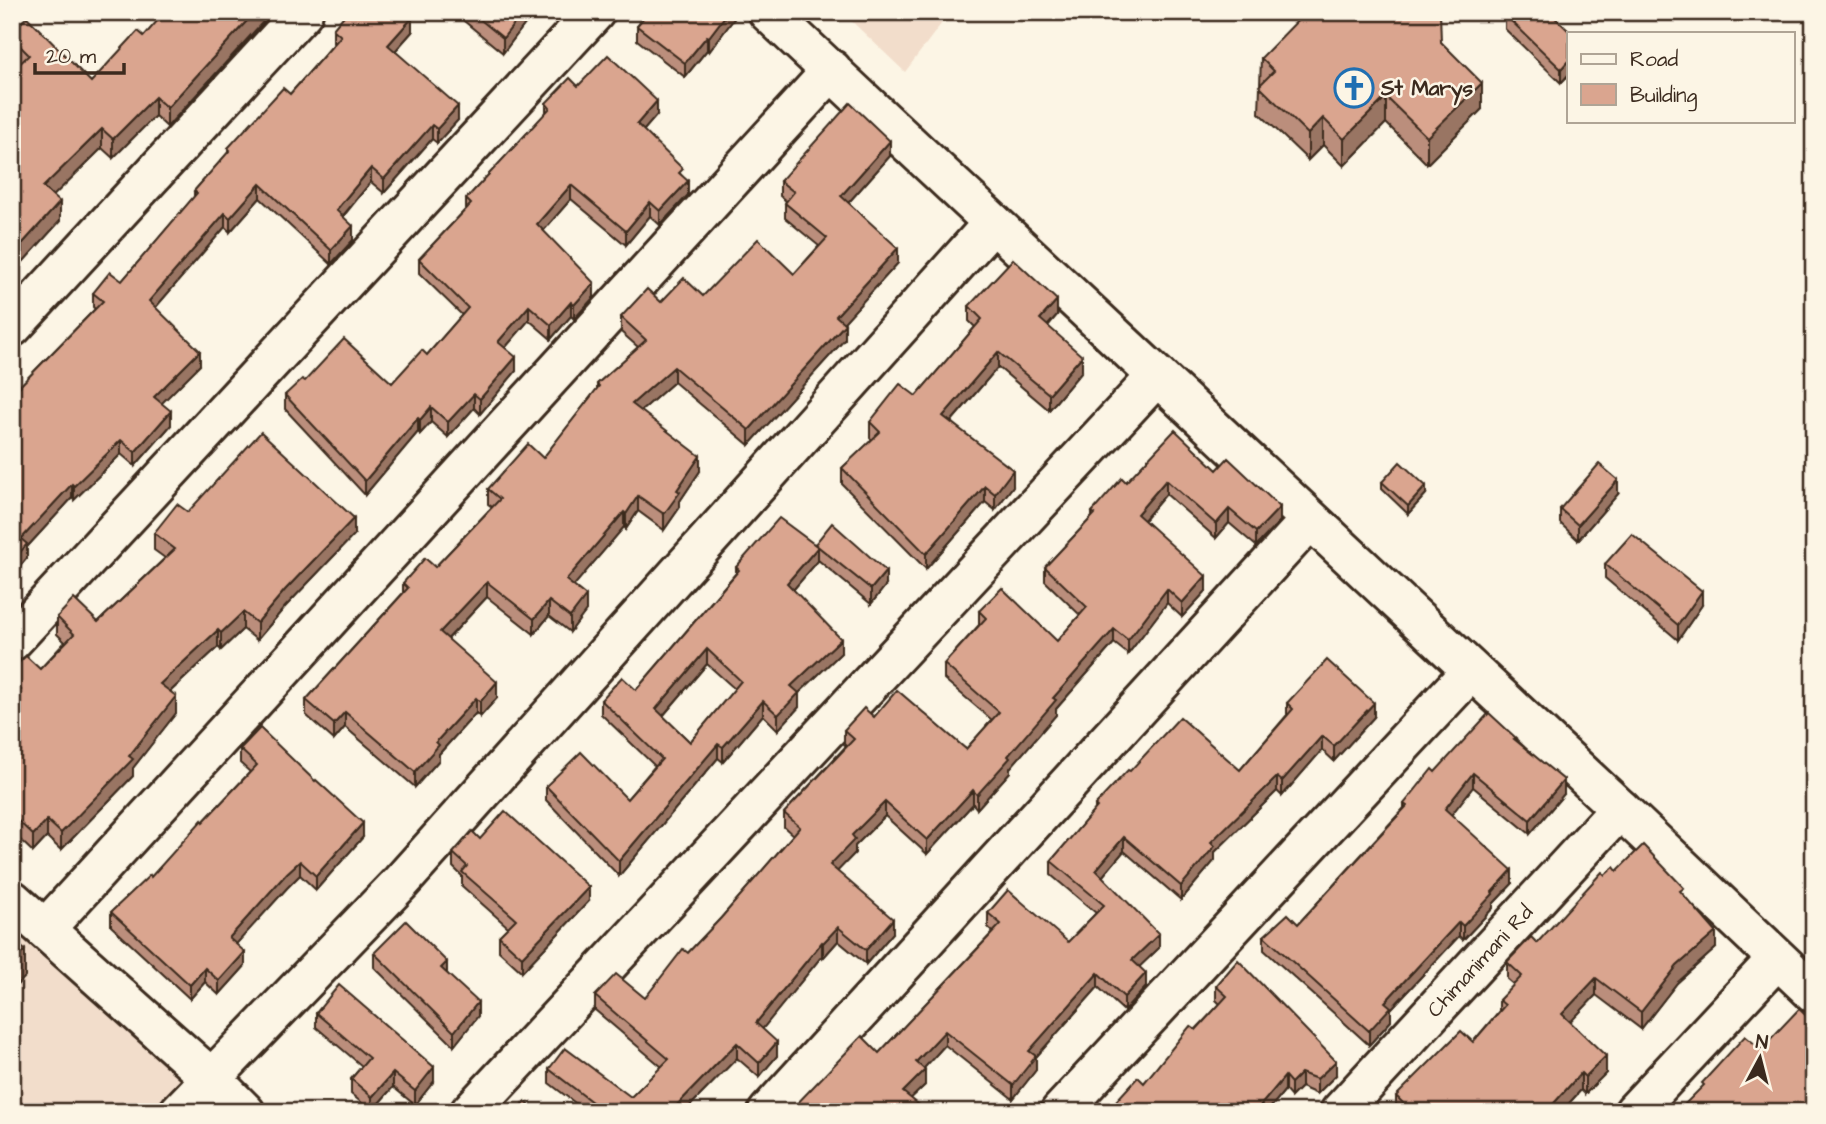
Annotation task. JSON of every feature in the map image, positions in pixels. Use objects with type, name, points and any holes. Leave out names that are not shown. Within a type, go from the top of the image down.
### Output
[{"type":"street","points":[[12,327],[303,12]]},
{"type":"street","points":[[12,641],[595,12]]},
{"type":"street","points":[[768,12],[1814,993]]},
{"type":"street","points":[[45,929],[832,70]]},
{"type":"street","points":[[179,1112],[401,882],[993,222]]},
{"type":"street","points":[[470,1112],[1157,376]]},
{"type":"street","points":[[768,1112],[1310,520]]},
{"type":"street","points":[[1060,1112],[1471,671]]},
{"type":"street","name":"Chimanimani Rd","points":[[1340,1112],[1620,809]]},
{"type":"street","points":[[12,900],[211,1078],[244,1112]]},
{"type":"street","points":[[1634,1112],[1777,959]]},
{"type":"shaded area","points":[[842,12],[950,12],[905,72]]},
{"type":"shaded area","points":[[12,914],[214,1095],[203,1112],[12,1112]]},
{"type":"building","points":[[165,12],[255,12],[167,108],[155,97],[113,139],[102,129],[43,187],[60,202],[22,244],[12,235],[12,71],[29,55],[12,38],[12,31],[27,17],[91,82],[138,31],[144,36]]},
{"type":"building","points":[[347,12],[406,12],[412,18],[388,45],[458,106],[437,129],[432,125],[384,179],[371,168],[336,210],[353,226],[331,250],[260,184],[230,218],[225,213],[149,301],[200,351],[154,397],[171,411],[135,452],[121,440],[74,486],[72,484],[21,539],[27,544],[12,562],[12,394],[103,301],[93,293],[110,272],[122,281],[197,193],[194,191],[230,150],[228,148],[283,88],[290,94],[341,36],[333,29]]},
{"type":"building","points":[[471,12],[523,12],[503,38]]},
{"type":"building","points":[[648,12],[728,12],[685,63],[637,26]]},
{"type":"building","name":"St Marys","points":[[1306,12],[1440,12],[1441,42],[1482,83],[1427,137],[1386,97],[1344,139],[1323,118],[1308,134],[1259,86],[1274,71],[1261,58]]},
{"type":"building","points":[[1508,12],[1549,12],[1570,32],[1567,32],[1567,62],[1561,69],[1505,15]]},
{"type":"building","points":[[608,55],[657,101],[637,124],[683,169],[679,173],[688,181],[660,211],[650,202],[626,231],[571,185],[537,224],[594,283],[574,305],[571,302],[551,325],[529,306],[498,342],[516,357],[480,399],[474,394],[448,422],[431,407],[420,420],[418,418],[365,481],[285,395],[302,379],[305,381],[344,339],[392,383],[422,350],[427,355],[468,308],[419,259],[471,204],[466,199],[550,108],[546,103],[570,78],[578,86]]},
{"type":"building","points":[[850,103],[890,141],[841,196],[898,248],[836,316],[845,324],[749,430],[674,367],[632,404],[700,456],[677,490],[680,492],[664,514],[638,496],[626,514],[624,512],[566,580],[586,596],[570,617],[549,601],[534,619],[487,582],[440,632],[497,682],[480,702],[476,698],[436,742],[439,745],[415,772],[345,712],[334,724],[306,700],[408,588],[403,583],[425,558],[435,567],[500,499],[488,489],[528,444],[543,458],[599,386],[597,384],[646,340],[621,317],[647,289],[661,302],[684,278],[703,296],[758,239],[794,274],[827,238],[785,203],[794,192],[780,181]]},
{"type":"building","points":[[1013,259],[1057,300],[1040,319],[1082,356],[1049,394],[998,352],[943,416],[1013,470],[995,494],[985,486],[926,554],[842,468],[880,432],[870,422],[900,384],[916,396],[982,319],[969,306]]},
{"type":"building","points":[[1175,430],[1217,470],[1228,458],[1280,507],[1256,532],[1229,509],[1216,524],[1166,480],[1137,514],[1206,576],[1182,603],[1167,589],[1128,640],[1114,629],[1053,698],[1056,700],[1008,756],[1010,758],[977,795],[973,790],[927,840],[885,802],[852,835],[855,839],[830,865],[893,919],[866,950],[838,927],[822,942],[756,1023],[777,1042],[759,1063],[737,1043],[670,1112],[605,1112],[549,1069],[565,1048],[631,1097],[669,1059],[595,996],[616,974],[645,998],[683,949],[688,953],[721,918],[800,827],[784,813],[854,739],[844,730],[864,708],[874,717],[897,690],[966,749],[999,712],[944,664],[986,618],[979,611],[1002,588],[1057,641],[1087,607],[1045,567],[1095,514],[1092,512],[1122,478],[1126,482]]},
{"type":"building","points":[[261,432],[354,518],[257,623],[243,612],[221,633],[218,630],[160,684],[176,696],[129,756],[133,759],[61,833],[47,820],[33,835],[12,815],[12,699],[21,690],[12,682],[12,669],[26,656],[40,669],[74,634],[57,617],[74,599],[98,622],[175,549],[154,533],[177,504],[188,512]]},
{"type":"building","points":[[1400,462],[1426,486],[1408,506],[1382,482]]},
{"type":"building","points":[[1599,464],[1618,480],[1578,525],[1560,509]]},
{"type":"building","points":[[779,518],[818,547],[787,583],[841,639],[791,686],[799,693],[778,715],[763,701],[723,747],[718,744],[619,861],[546,786],[581,752],[627,799],[662,759],[601,700],[622,677],[636,690],[739,570],[736,567]],"holes":[[[707,649],[741,681],[690,742],[656,709]]]},
{"type":"building","points":[[832,523],[886,571],[871,589],[815,544]]},
{"type":"building","points":[[1632,534],[1702,591],[1678,625],[1605,564]]},
{"type":"building","points":[[1327,660],[1374,703],[1334,746],[1322,736],[1282,781],[1277,777],[1211,842],[1215,846],[1181,886],[1124,837],[1096,870],[1159,934],[1132,960],[1146,973],[1124,997],[1098,973],[1029,1051],[1036,1056],[1013,1085],[945,1031],[916,1062],[925,1070],[903,1092],[928,1112],[789,1112],[862,1036],[879,1053],[1001,924],[988,913],[1008,890],[1068,942],[1104,905],[1051,861],[1097,807],[1095,805],[1180,717],[1240,770],[1293,709],[1287,703]]},
{"type":"building","points":[[1489,713],[1516,738],[1514,739],[1564,780],[1530,820],[1473,773],[1445,809],[1512,870],[1463,926],[1459,922],[1385,1002],[1391,1007],[1369,1031],[1264,936],[1288,914],[1298,924],[1407,806],[1404,804],[1432,769],[1435,772]]},
{"type":"building","points":[[260,728],[363,823],[316,876],[300,861],[287,873],[229,938],[245,952],[219,981],[205,968],[190,985],[111,912],[150,875],[151,877],[202,820],[203,822],[257,765],[240,749]]},
{"type":"building","points":[[505,811],[589,887],[522,957],[499,936],[516,919],[462,872],[467,866],[453,853],[472,831],[480,839]]},
{"type":"building","points":[[1643,845],[1684,888],[1680,891],[1716,932],[1677,966],[1641,1012],[1596,978],[1562,1014],[1606,1056],[1585,1077],[1581,1073],[1546,1112],[1412,1112],[1396,1096],[1461,1031],[1473,1042],[1505,1005],[1499,1000],[1522,976],[1507,962],[1531,937],[1537,943],[1602,872],[1605,875],[1614,867],[1617,871]]},
{"type":"building","points":[[406,921],[447,962],[441,968],[478,1002],[454,1032],[374,953]]},
{"type":"building","points":[[12,939],[25,950],[12,963]]},
{"type":"building","points":[[1238,960],[1336,1061],[1317,1079],[1301,1073],[1291,1083],[1285,1076],[1255,1112],[1106,1112],[1138,1077],[1144,1083],[1190,1026],[1196,1030],[1227,996],[1216,986]]},
{"type":"building","points":[[339,985],[434,1067],[415,1091],[393,1073],[372,1097],[351,1079],[369,1058],[316,1013]]},
{"type":"building","points":[[1799,1009],[1814,1023],[1814,1112],[1677,1112],[1704,1085],[1702,1083],[1745,1036],[1761,1049]]},
{"type":"building","points":[[525,1101],[536,1112],[515,1112]]},
{"type":"place","name":"St Marys","points":[[1354,88]]}]
